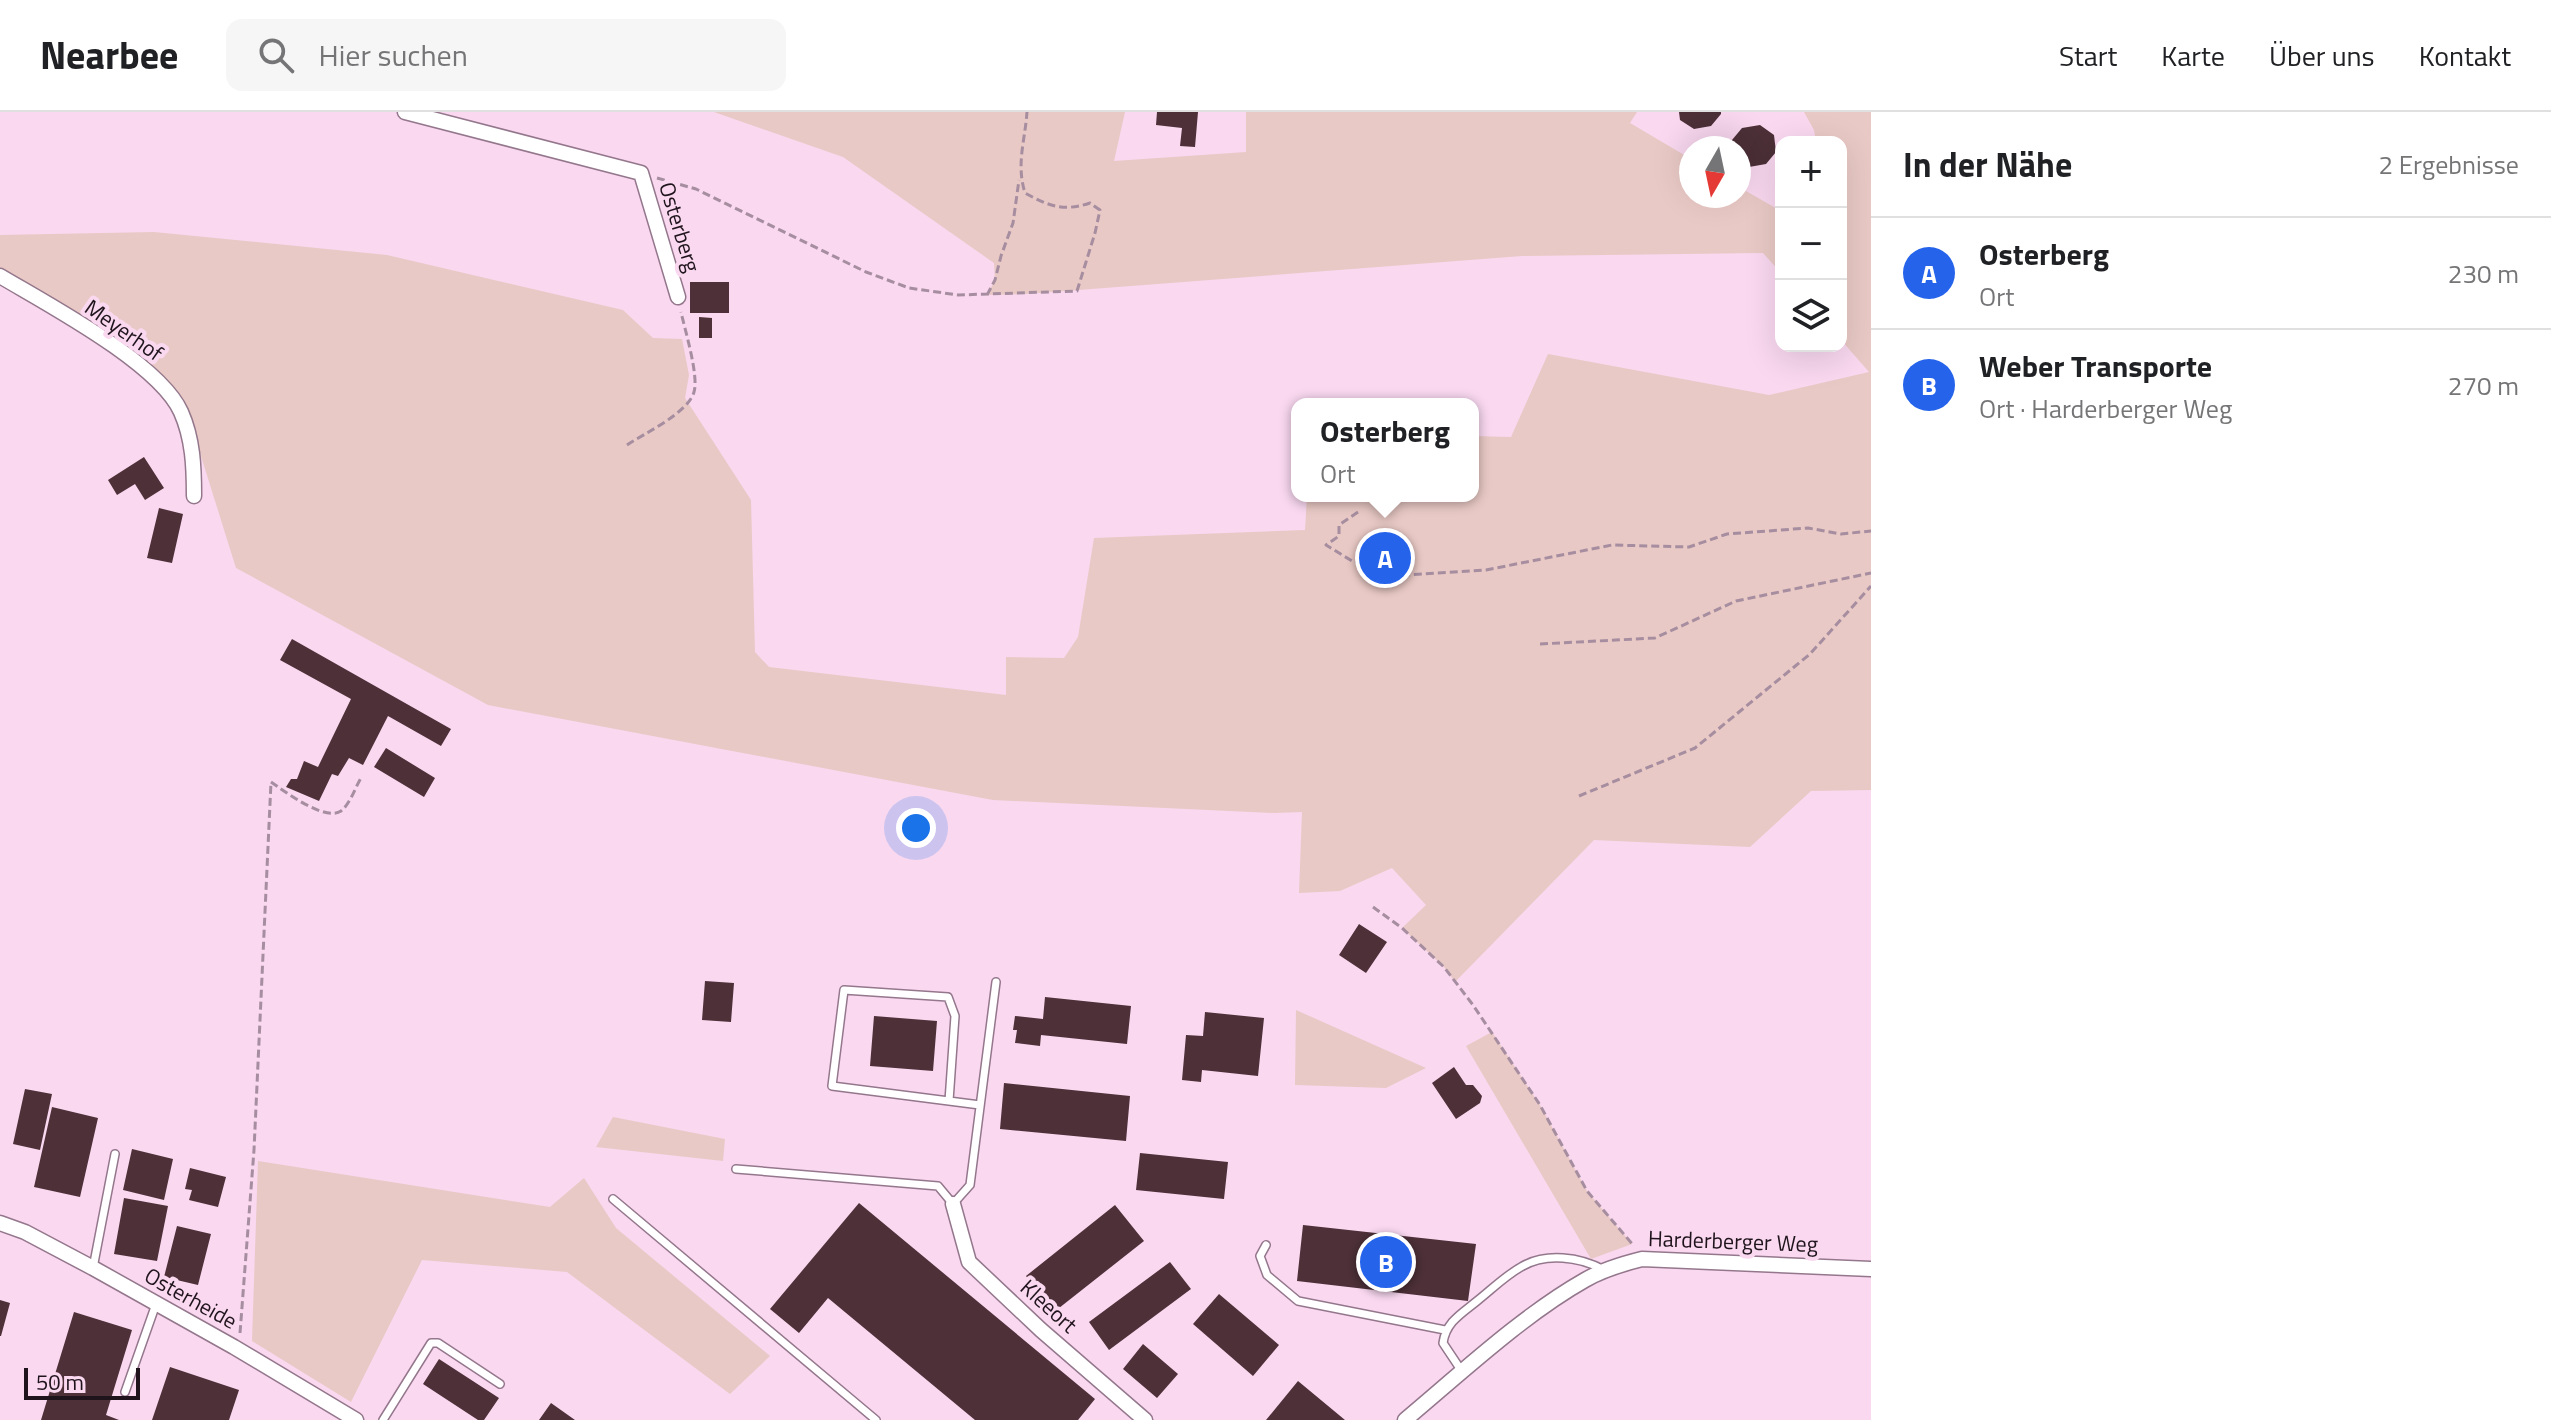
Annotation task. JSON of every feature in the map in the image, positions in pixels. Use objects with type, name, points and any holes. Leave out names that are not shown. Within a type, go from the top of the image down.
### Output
[{"type":"street","name":"Osterberg","points":[[405,112],[641,173],[678,297]]},
{"type":"street","name":"Meyerhof","points":[[0,276],[122,351],[157,380],[179,408],[190,439],[194,496]]},
{"type":"street","name":"Kleeort","points":[[953,1204],[969,1262],[1041,1330],[1145,1420]]},
{"type":"street","name":"Osterheide","points":[[0,1223],[25,1232],[93,1268],[356,1420]]},
{"type":"street","name":"Harderberger Weg","points":[[1405,1420],[1535,1314],[1584,1280],[1605,1270],[1642,1259],[1871,1269]]},
{"type":"lane","points":[[736,1169],[938,1186],[953,1204],[970,1185],[996,982]]},
{"type":"lane","points":[[949,1101],[955,1016],[948,997],[844,990],[832,1086],[980,1105]]},
{"type":"lane","points":[[93,1268],[115,1154]]},
{"type":"lane","points":[[613,1199],[876,1420]]},
{"type":"lane","points":[[1266,1245],[1260,1256],[1267,1275],[1298,1301],[1445,1330]]},
{"type":"lane","points":[[1463,1372],[1443,1343],[1445,1330],[1523,1265],[1558,1257],[1579,1260],[1605,1270]]},
{"type":"lane","points":[[125,1392],[156,1304]]},
{"type":"lane","points":[[383,1420],[431,1343],[438,1343],[500,1384]]},
{"type":"path","points":[[987,295],[995,280],[1013,223],[1027,112]]},
{"type":"path","points":[[641,173],[696,189],[866,272],[909,288],[958,295],[1077,291],[1100,210],[1090,203],[1075,208],[1049,206],[1025,193],[1020,176]]},
{"type":"path","points":[[627,445],[682,409],[694,393],[695,377],[678,297]]},
{"type":"path","points":[[1358,512],[1339,525],[1339,536],[1326,545],[1352,561],[1406,575],[1486,570],[1612,545],[1689,547],[1727,534],[1808,528],[1841,534],[1871,531]]},
{"type":"path","points":[[1540,644],[1655,638],[1736,601],[1871,573]]},
{"type":"path","points":[[1579,796],[1695,748],[1810,654],[1871,586]]},
{"type":"path","points":[[234,1347],[242,1328],[248,1239],[271,782],[312,807],[334,814],[341,811],[361,778]]},
{"type":"path","points":[[1373,907],[1402,928],[1444,967],[1540,1105],[1587,1191],[1642,1259]]},
{"type":"shaded area","points":[[714,112],[1125,112],[1114,161],[1246,152],[1246,112],[1637,112],[1630,123],[1679,152],[1679,208],[1751,208],[1751,194],[1775,208],[1775,266],[1763,253],[1522,256],[987,295],[995,280],[994,263],[843,157]]},
{"type":"shaded area","points":[[1804,112],[1871,112],[1871,790],[1811,791],[1750,847],[1594,840],[1455,982],[1444,967],[1402,928],[1426,905],[1392,868],[1340,891],[1299,893],[1302,812],[993,800],[488,705],[236,568],[185,405],[136,355],[0,268],[0,235],[154,232],[387,255],[623,310],[653,338],[682,339],[689,375],[685,398],[751,500],[755,652],[769,667],[1006,695],[1006,657],[1064,658],[1078,637],[1094,538],[1305,530],[1307,502],[1479,502],[1479,436],[1511,437],[1548,354],[1769,395],[1869,372],[1847,347],[1847,136],[1815,136]]},
{"type":"shaded area","points":[[1296,1010],[1426,1068],[1386,1088],[1295,1085]]},
{"type":"shaded area","points":[[1492,1032],[1540,1105],[1587,1191],[1632,1244],[1591,1259],[1466,1046]]},
{"type":"shaded area","points":[[613,1117],[725,1139],[723,1161],[596,1147]]},
{"type":"shaded area","points":[[258,1161],[550,1207],[584,1178],[616,1228],[770,1356],[730,1394],[567,1272],[422,1260],[351,1402],[252,1341]]},
{"type":"building","points":[[1157,112],[1198,112],[1195,147],[1180,146],[1182,128],[1156,125]]},
{"type":"building","points":[[1679,112],[1721,114],[1711,126],[1694,129],[1680,120]]},
{"type":"building","points":[[1760,125],[1774,135],[1775,153],[1766,164],[1751,167],[1751,136],[1735,136],[1742,128]]},
{"type":"building","points":[[690,282],[729,282],[729,313],[690,313]]},
{"type":"building","points":[[699,317],[712,318],[712,338],[699,338]]},
{"type":"building","points":[[144,457],[164,488],[145,500],[135,484],[117,495],[108,480]]},
{"type":"building","points":[[159,508],[183,514],[172,563],[147,558]]},
{"type":"building","points":[[292,639],[451,729],[441,746],[388,716],[363,765],[349,758],[338,776],[332,774],[319,801],[286,787],[291,779],[297,779],[304,761],[318,767],[351,699],[280,660]]},
{"type":"building","points":[[386,748],[435,778],[424,797],[374,767]]},
{"type":"building","points":[[1359,924],[1387,942],[1366,973],[1339,955]]},
{"type":"building","points":[[705,981],[734,983],[731,1022],[702,1020]]},
{"type":"building","points":[[1045,997],[1131,1006],[1127,1044],[1041,1035],[1040,1046],[1015,1043],[1015,1016],[1043,1019]]},
{"type":"building","points":[[1205,1012],[1264,1018],[1258,1076],[1202,1070],[1201,1082],[1182,1080],[1186,1035],[1203,1036]]},
{"type":"building","points":[[874,1016],[937,1021],[933,1071],[870,1066]]},
{"type":"building","points":[[1454,1067],[1466,1085],[1473,1085],[1482,1096],[1480,1103],[1456,1119],[1432,1083]]},
{"type":"building","points":[[1004,1083],[1130,1096],[1126,1141],[1000,1129]]},
{"type":"building","points":[[25,1089],[52,1094],[40,1150],[13,1144]]},
{"type":"building","points":[[52,1107],[98,1118],[80,1197],[34,1187]]},
{"type":"building","points":[[132,1149],[173,1159],[164,1200],[123,1190]]},
{"type":"building","points":[[1140,1153],[1228,1162],[1224,1199],[1136,1190]]},
{"type":"building","points":[[190,1168],[226,1177],[218,1207],[189,1200],[192,1190],[185,1189]]},
{"type":"building","points":[[124,1198],[168,1206],[157,1261],[114,1254]]},
{"type":"building","points":[[859,1203],[1095,1399],[1078,1420],[975,1420],[828,1298],[799,1333],[770,1309]]},
{"type":"building","points":[[1115,1205],[1144,1241],[1054,1312],[1026,1276]]},
{"type":"building","points":[[1303,1225],[1476,1244],[1468,1301],[1297,1281]]},
{"type":"building","points":[[177,1226],[211,1234],[198,1285],[164,1277]]},
{"type":"building","points":[[1170,1262],[1191,1289],[1109,1350],[1089,1322]]},
{"type":"building","points":[[1219,1294],[1279,1345],[1253,1376],[1193,1324]]},
{"type":"building","points":[[0,1300],[10,1303],[1,1336],[0,1336]]},
{"type":"building","points":[[74,1312],[132,1330],[106,1415],[119,1420],[41,1420]]},
{"type":"building","points":[[1143,1344],[1178,1374],[1157,1398],[1123,1369]]},
{"type":"building","points":[[439,1359],[499,1398],[484,1420],[478,1420],[423,1384]]},
{"type":"building","points":[[170,1367],[239,1390],[229,1420],[152,1420]]},
{"type":"building","points":[[1298,1381],[1345,1420],[1266,1420]]},
{"type":"building","points":[[551,1403],[575,1420],[539,1420]]},
{"type":"place","name":"Osterberg","points":[[1385,558]]},
{"type":"place","name":"Weber Transporte","points":[[1386,1262]]}]
